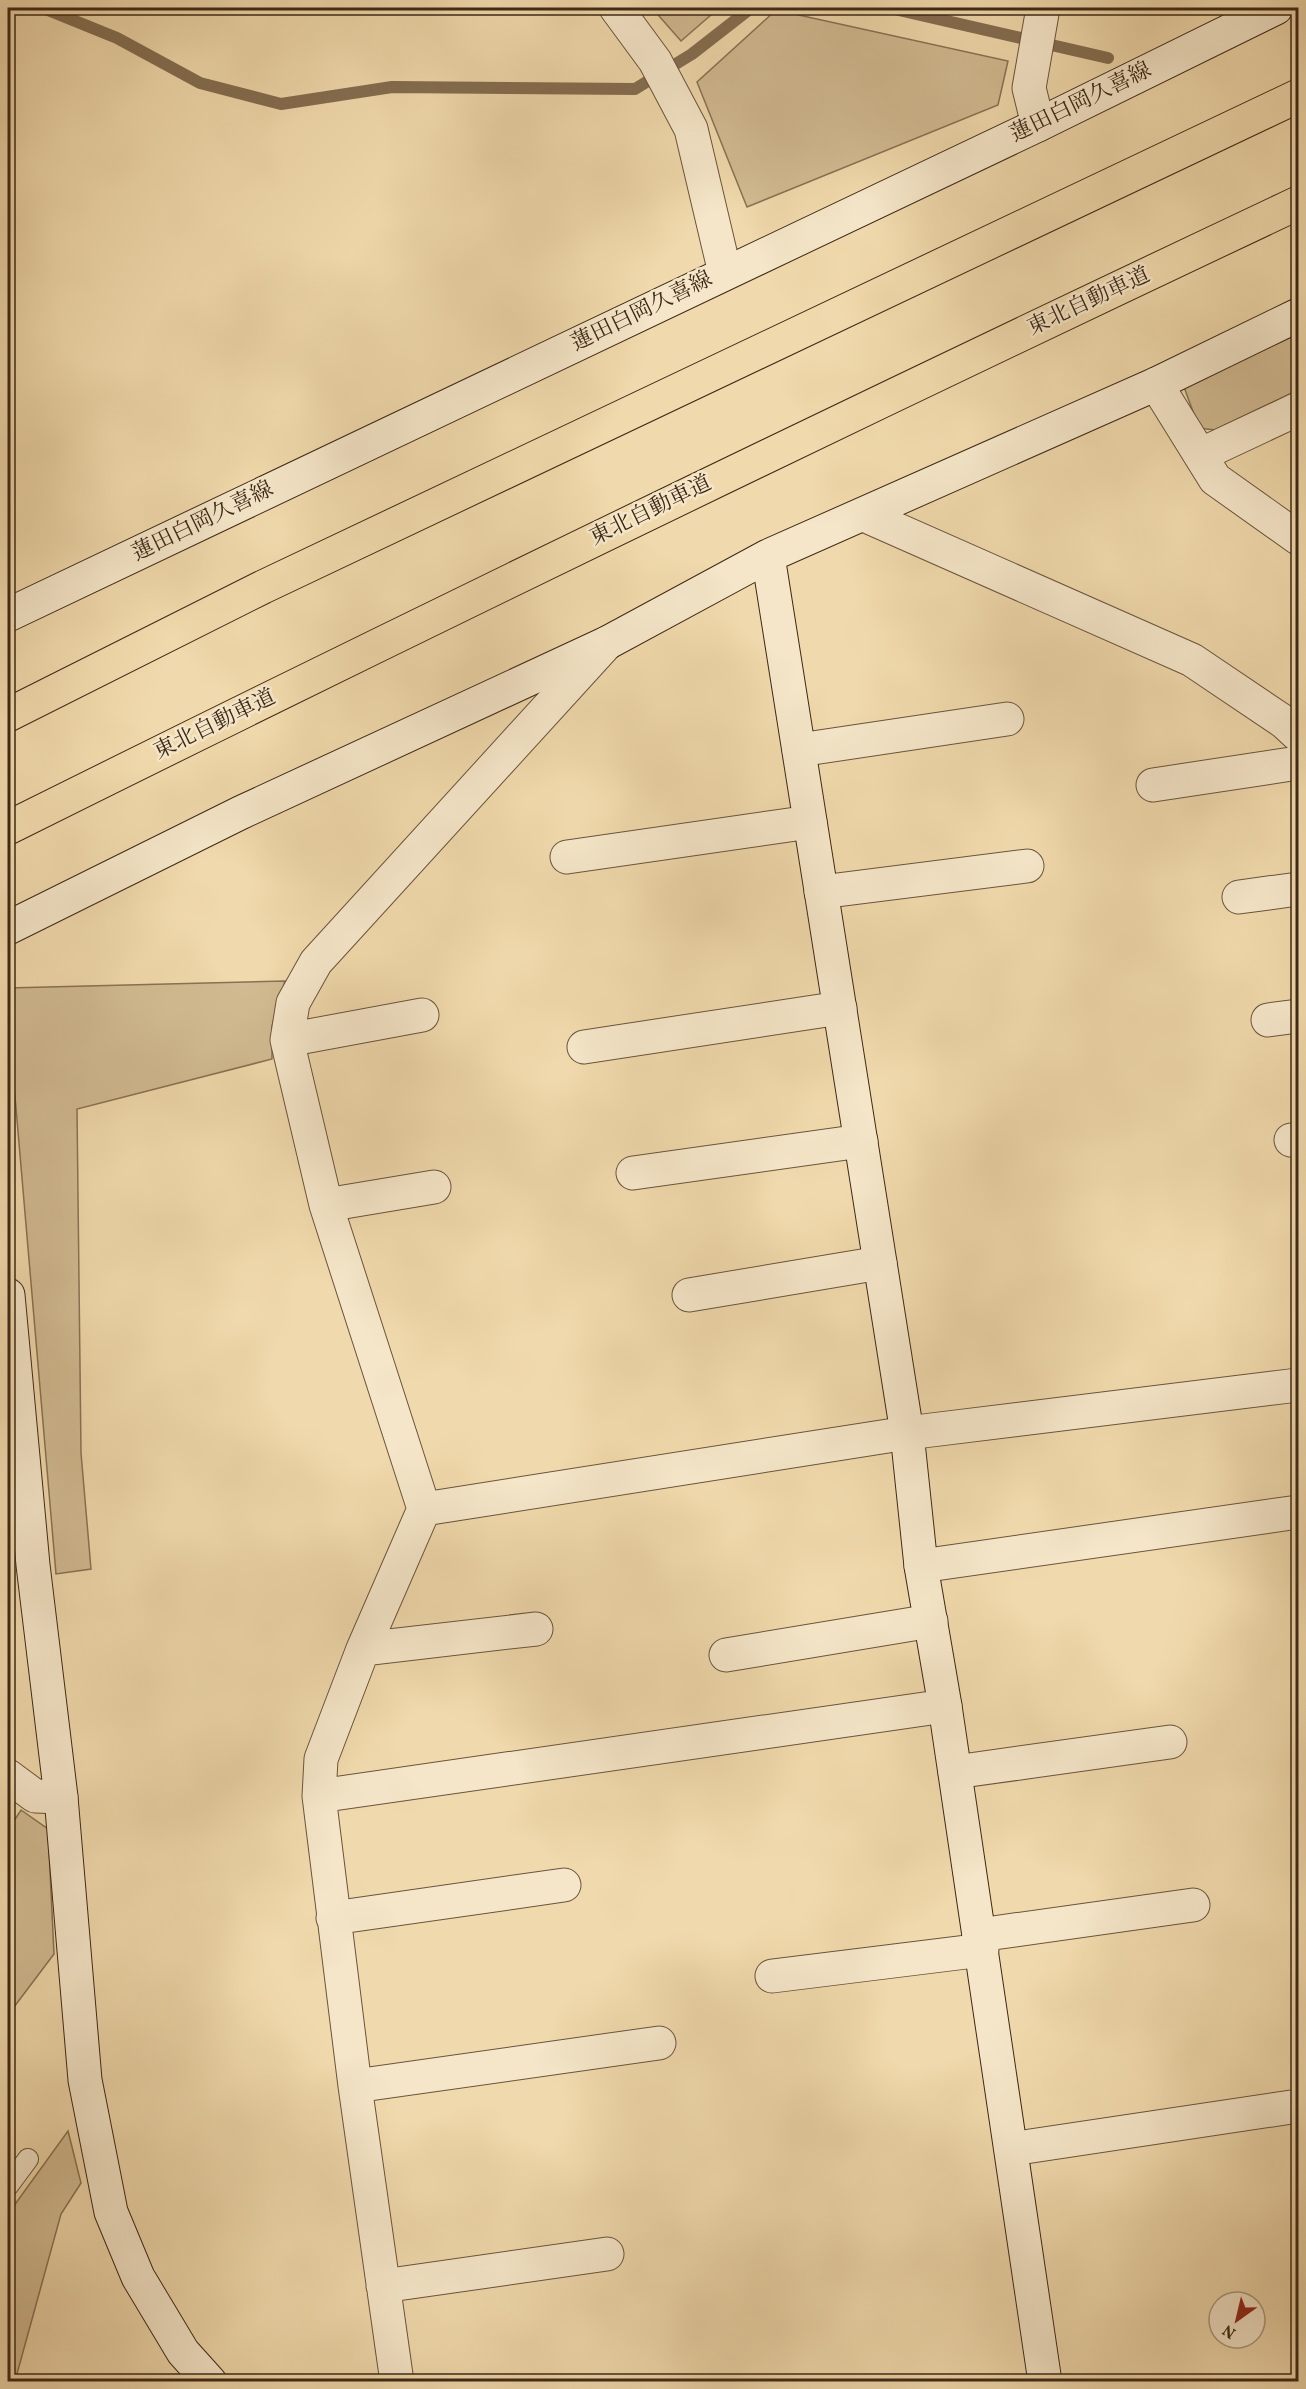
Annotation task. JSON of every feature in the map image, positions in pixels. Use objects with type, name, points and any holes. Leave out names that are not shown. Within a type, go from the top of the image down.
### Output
[{"type":"highway","points":[[8,715],[263,587],[1299,96]]},
{"type":"highway","name":"東北自動車道","points":[[8,828],[520,574],[1299,203]]},
{"type":"street","points":[[616,8],[655,61],[691,129],[724,273]]},
{"type":"street","points":[[1038,125],[1029,88],[1043,8]]},
{"type":"street","name":"蓮田白岡久喜線","points":[[8,615],[1038,125],[1276,8]]},
{"type":"street","points":[[8,928],[240,813],[607,643],[768,556],[1156,384],[1299,315]]},
{"type":"street","points":[[1156,384],[1215,479],[1299,538]]},
{"type":"street","points":[[1200,454],[1299,409]]},
{"type":"street","points":[[864,515],[1192,660],[1284,722],[1299,735]]},
{"type":"street","points":[[768,556],[907,1433],[921,1566],[945,1706],[1045,2382]]},
{"type":"street","points":[[397,2382],[355,2086],[319,1796],[321,1759],[363,1649],[424,1509],[326,1205],[287,1040],[293,1002],[316,962],[607,643]]},
{"type":"street","points":[[799,750],[1007,719]]},
{"type":"street","points":[[1153,785],[1299,763]]},
{"type":"street","points":[[567,857],[810,822]]},
{"type":"street","points":[[821,892],[1027,866]]},
{"type":"street","points":[[1239,897],[1299,889]]},
{"type":"street","points":[[584,1047],[840,1008]]},
{"type":"street","points":[[287,1040],[422,1015]]},
{"type":"street","points":[[633,1173],[861,1142]]},
{"type":"street","points":[[326,1205],[434,1187]]},
{"type":"street","points":[[689,1295],[880,1263]]},
{"type":"street","points":[[8,1295],[33,1565],[61,1797],[85,2080],[111,2212],[138,2277],[183,2352],[210,2382]]},
{"type":"street","points":[[424,1509],[907,1433],[1299,1385]]},
{"type":"street","points":[[921,1566],[1299,1512]]},
{"type":"street","points":[[726,1655],[931,1621]]},
{"type":"street","points":[[363,1649],[536,1629]]},
{"type":"street","points":[[319,1796],[945,1706]]},
{"type":"street","points":[[955,1772],[1170,1742]]},
{"type":"street","points":[[8,1776],[35,1796],[61,1797]]},
{"type":"street","points":[[333,1918],[564,1885]]},
{"type":"street","points":[[772,1976],[980,1943],[1193,1905]]},
{"type":"street","points":[[355,2086],[659,2043]]},
{"type":"street","points":[[1011,2149],[1299,2106]]},
{"type":"street","points":[[383,2286],[607,2254]]},
{"type":"lane","points":[[8,2186],[28,2159]]},
{"type":"shaded area","points":[[652,8],[719,8],[681,41]]},
{"type":"shaded area","points":[[776,10],[1008,61],[998,105],[747,207],[697,82]]},
{"type":"shaded area","points":[[1298,334],[1298,390],[1215,430],[1199,428],[1184,387]]},
{"type":"shaded area","points":[[285,981],[272,1026],[272,1059],[77,1109],[81,1453],[91,1569],[56,1574],[8,1015],[8,988]]},
{"type":"shaded area","points":[[21,1810],[48,1829],[54,1954],[8,2015],[8,1830]]},
{"type":"shaded area","points":[[68,2131],[81,2183],[61,2214],[15,2381],[8,2381],[8,2214]]},
{"type":"waterway","points":[[43,8],[117,38],[200,83],[281,104],[392,87],[635,89],[692,54],[751,8]]},
{"type":"waterway","points":[[890,8],[1108,58]]}]
